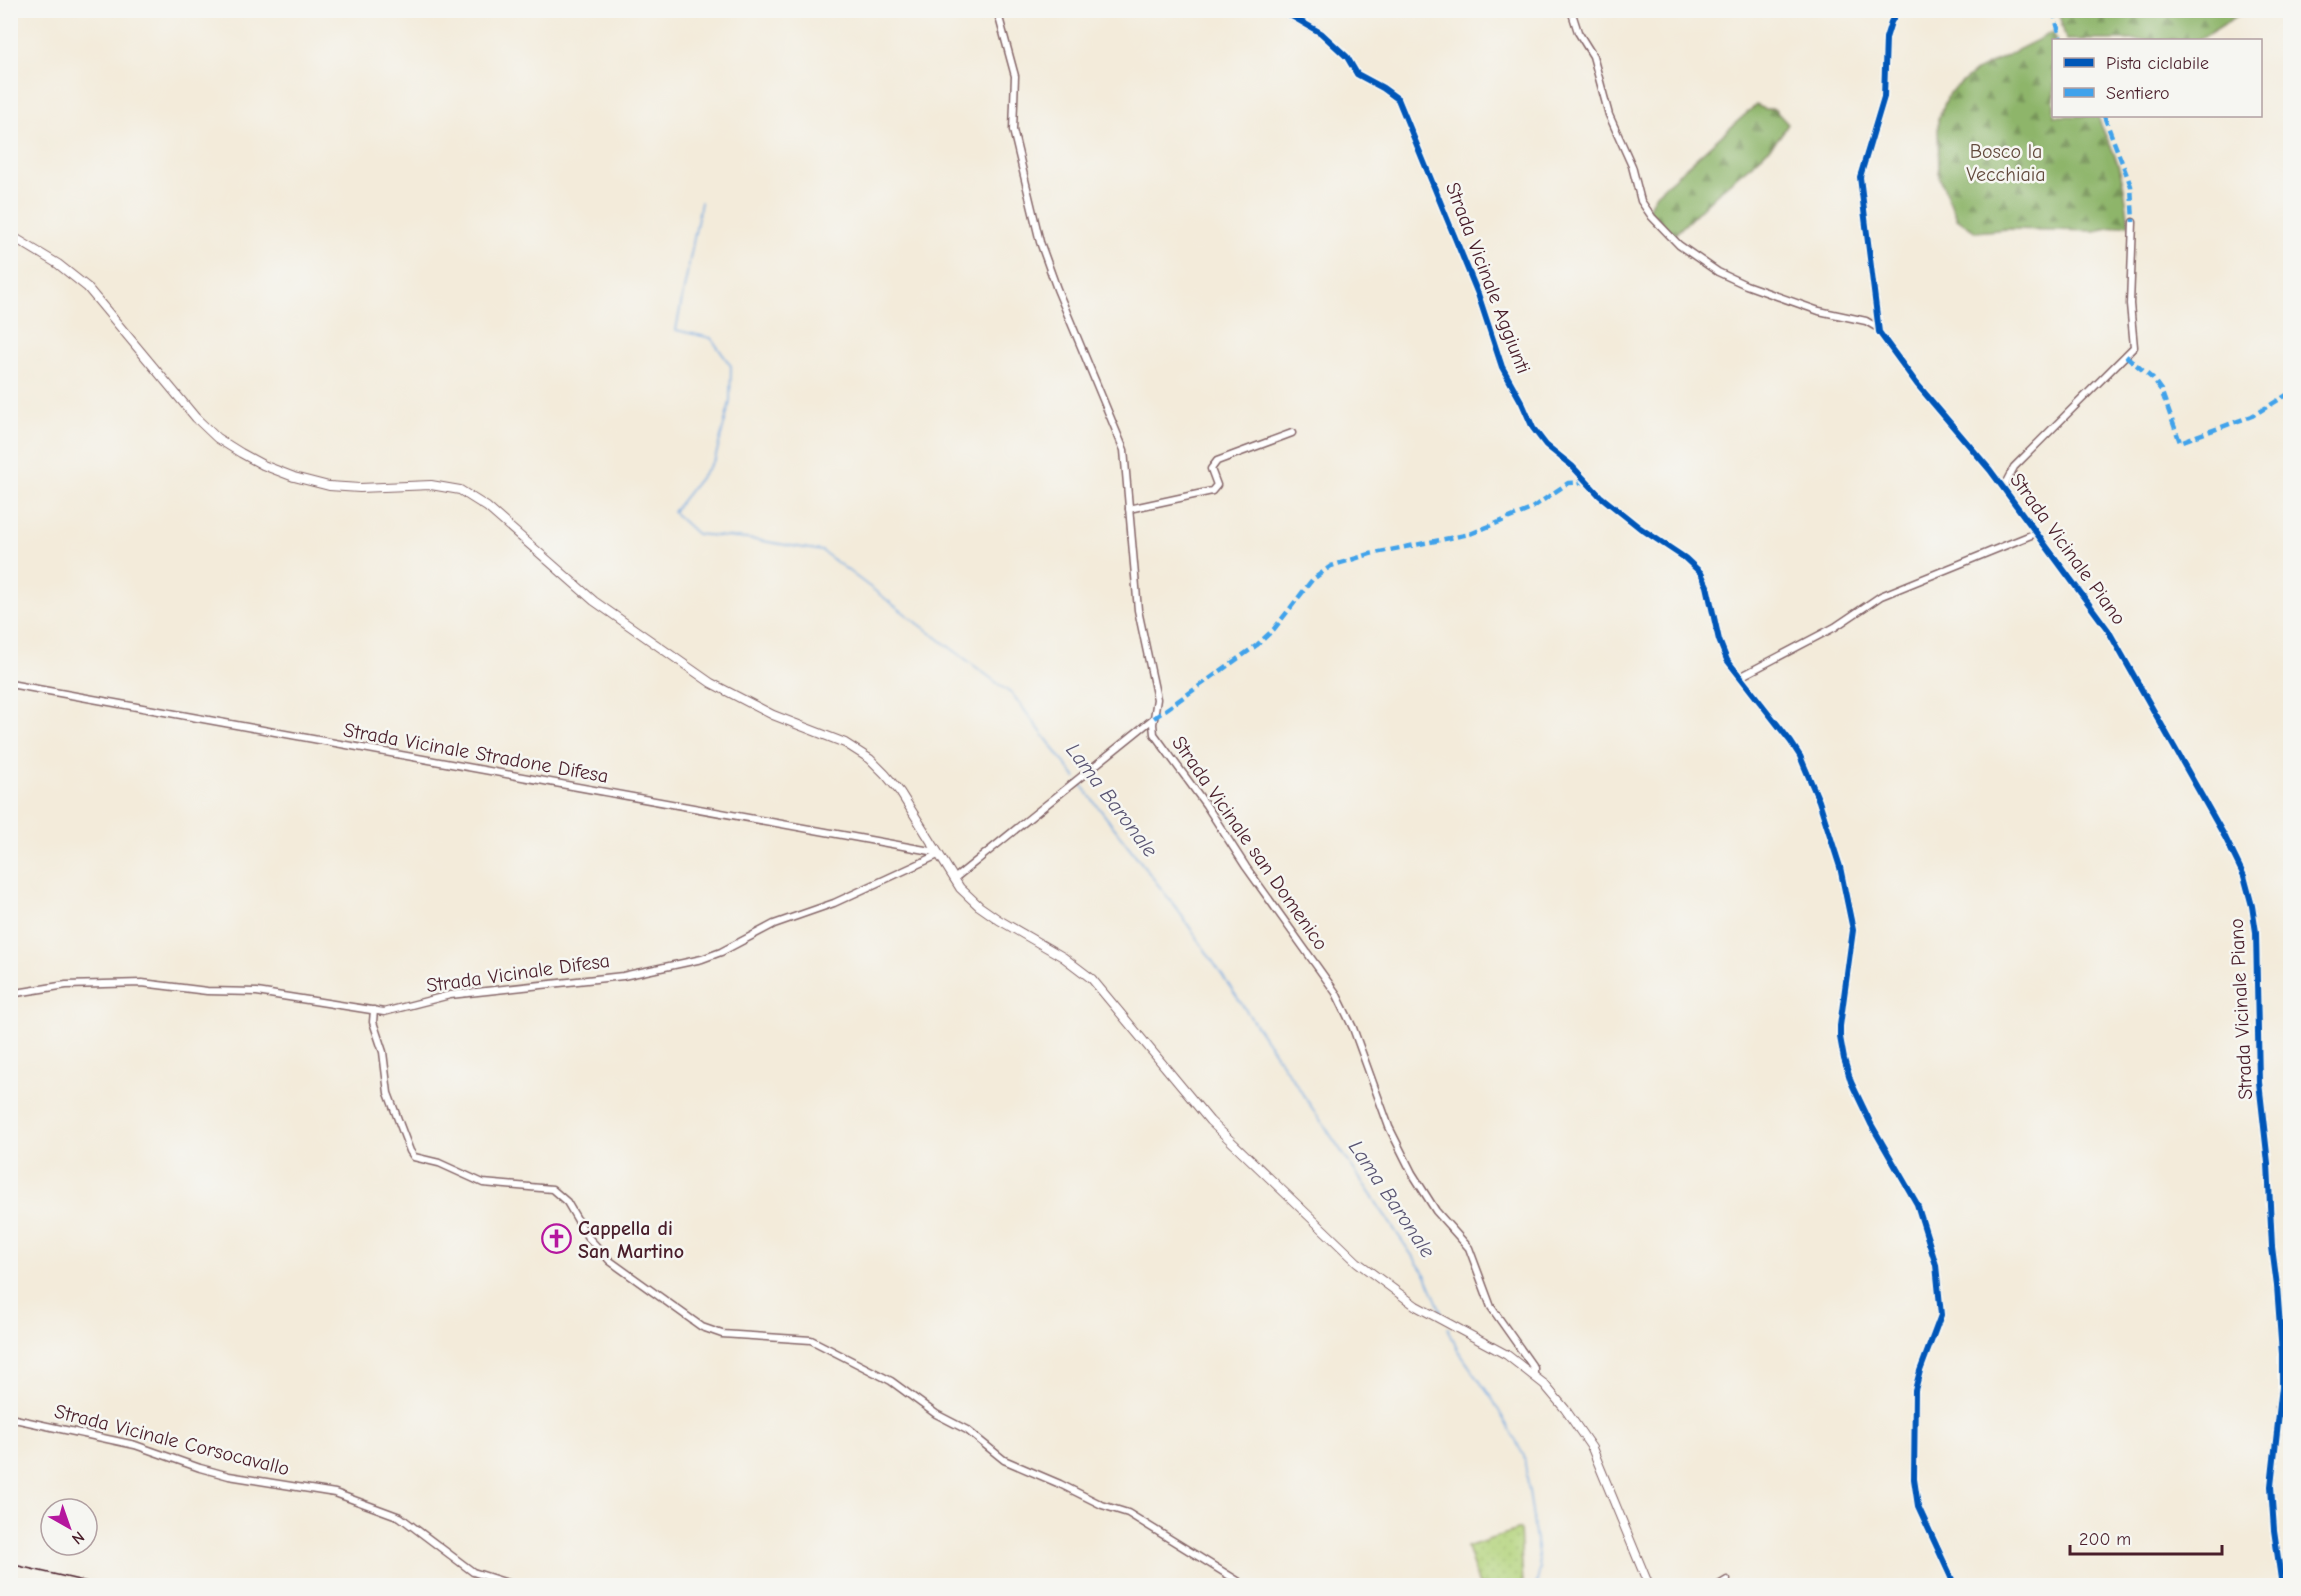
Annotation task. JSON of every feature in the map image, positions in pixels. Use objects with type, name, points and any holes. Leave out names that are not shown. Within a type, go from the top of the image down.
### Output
[{"type":"main road","points":[[10,235],[58,264],[87,287],[196,418],[229,446],[269,468],[317,483],[360,488],[437,485],[471,495],[594,601],[711,683],[773,715],[845,742],[870,759],[900,792],[954,879],[985,911],[1064,957],[1092,979],[1210,1121],[1365,1269],[1411,1302],[1508,1355],[1534,1374],[1551,1392],[1592,1448],[1649,1586]]},
{"type":"street","name":"Strada Vicinale san Domenico","points":[[997,10],[1014,68],[1016,85],[1013,130],[1031,209],[1057,289],[1122,440],[1138,610],[1156,691],[1157,704],[1153,729],[1156,739],[1206,805],[1246,867],[1335,993],[1353,1028],[1389,1127],[1412,1173],[1436,1211],[1469,1248],[1491,1307],[1534,1368],[1534,1374]]},
{"type":"street","name":"Strada Vicinale Aggiunti","points":[[1281,10],[1321,33],[1347,57],[1357,74],[1398,99],[1474,284],[1502,367],[1533,428],[1546,445],[1572,466],[1600,496],[1640,528],[1685,558],[1701,573],[1707,586],[1723,650],[1740,677],[1781,728],[1800,756],[1830,832],[1853,930],[1840,1026],[1842,1052],[1851,1082],[1871,1124],[1915,1199],[1936,1265],[1941,1315],[1915,1390],[1915,1491],[1918,1506],[1955,1586]]},
{"type":"street","points":[[1571,10],[1578,32],[1593,56],[1609,115],[1632,166],[1641,201],[1647,212],[1672,238],[1696,258],[1746,285],[1819,311],[1866,321],[1878,328]]},
{"type":"street","points":[[1878,328],[1860,177],[1884,97],[1886,38],[1898,10]]},
{"type":"street","points":[[2003,488],[2014,467],[2134,347],[2130,304],[2133,222]]},
{"type":"street","name":"Strada Vicinale Piano","points":[[1878,328],[1882,338],[1917,384],[1979,456],[2094,611],[2129,667],[2225,837],[2240,867],[2249,895],[2256,932],[2259,1082],[2268,1163],[2273,1259],[2283,1354],[2271,1498],[2282,1586]]},
{"type":"street","points":[[1129,509],[1212,491],[1217,485],[1211,469],[1217,461],[1292,433]]},
{"type":"street","points":[[1740,677],[1835,627],[1881,596],[2036,533]]},
{"type":"street","name":"Strada Vicinale Stradone Difesa","points":[[10,684],[937,854]]},
{"type":"street","points":[[954,879],[1154,718]]},
{"type":"street","name":"Strada Vicinale Difesa","points":[[10,994],[66,985],[142,983],[207,991],[257,992],[392,1011],[450,994],[623,976],[702,959],[721,952],[774,924],[834,903],[937,854]]},
{"type":"street","points":[[374,1010],[373,1022],[382,1052],[388,1093],[414,1157],[456,1169],[483,1183],[552,1189],[567,1202],[587,1236],[610,1262],[702,1326],[722,1334],[811,1340],[819,1343],[891,1381],[936,1414],[967,1430],[1004,1461],[1060,1484],[1102,1505],[1128,1513],[1246,1586]]},
{"type":"street","points":[[2279,1406],[2290,1425]]},
{"type":"street","name":"Strada Vicinale Corsocavallo","points":[[10,1418],[135,1445],[229,1476],[335,1493],[400,1517],[473,1572],[517,1586]]},
{"type":"street","points":[[1717,1586],[1727,1580]]},
{"type":"green space","points":[[2058,10],[2245,11],[2201,39],[2066,39]]},
{"type":"green space","name":"Bosco la Vecchiaia","points":[[2053,32],[2056,39],[2052,39],[2052,117],[2098,117],[2119,167],[2129,224],[2095,231],[2008,229],[1976,232],[1957,219],[1939,176],[1938,120],[1949,93],[1976,71]]},
{"type":"green space","points":[[1756,105],[1765,109],[1774,109],[1788,124],[1766,152],[1673,236],[1648,209],[1656,194]]},
{"type":"green space","points":[[1520,1529],[1523,1585],[1479,1585],[1467,1547]]},
{"type":"waterway","name":"Lama Baronale","points":[[701,202],[676,330],[711,338],[731,366],[730,402],[715,459],[673,512],[697,534],[756,540],[822,551],[1013,695],[1076,778]]},
{"type":"waterway","name":"Lama Baronale","points":[[1079,782],[1180,913],[1426,1276],[1444,1318]]},
{"type":"waterway","name":"Lama Baronale","points":[[1448,1328],[1457,1349],[1493,1400],[1524,1456],[1540,1569],[1536,1586]]},
{"type":"railway","points":[[10,1564],[105,1586]]},
{"type":"marked path","points":[[2053,10],[2061,39]]},
{"type":"marked path","points":[[2104,117],[2131,186],[2133,222]]},
{"type":"marked path","points":[[2126,356],[2153,379],[2161,390],[2180,442],[2252,416],[2290,393]]},
{"type":"marked path","points":[[1154,718],[1257,645],[1274,629],[1312,580],[1331,566],[1370,554],[1470,534],[1529,510],[1568,483],[1586,482]]},
{"type":"cycle path","points":[[1281,10],[1321,33],[1347,57],[1357,74],[1398,99],[1478,294],[1502,367],[1533,428],[1546,445],[1572,466],[1600,496],[1640,528],[1685,558],[1701,573],[1707,586],[1719,640],[1727,660],[1800,756],[1819,801],[1840,867],[1853,930],[1840,1026],[1844,1059],[1851,1082],[1871,1124],[1917,1204],[1936,1265],[1941,1315],[1915,1390],[1914,1479],[1918,1506],[1955,1586]]},
{"type":"cycle path","points":[[1898,10],[1886,38],[1884,97],[1860,177],[1879,332],[1917,384],[1990,470],[2108,630],[2225,837],[2244,876],[2252,906],[2256,932],[2259,1082],[2268,1163],[2272,1247],[2282,1354],[2282,1386],[2271,1486],[2274,1530],[2282,1586]]},
{"type":"place","name":"Cappella di San Martino","points":[[557,1239]]}]
